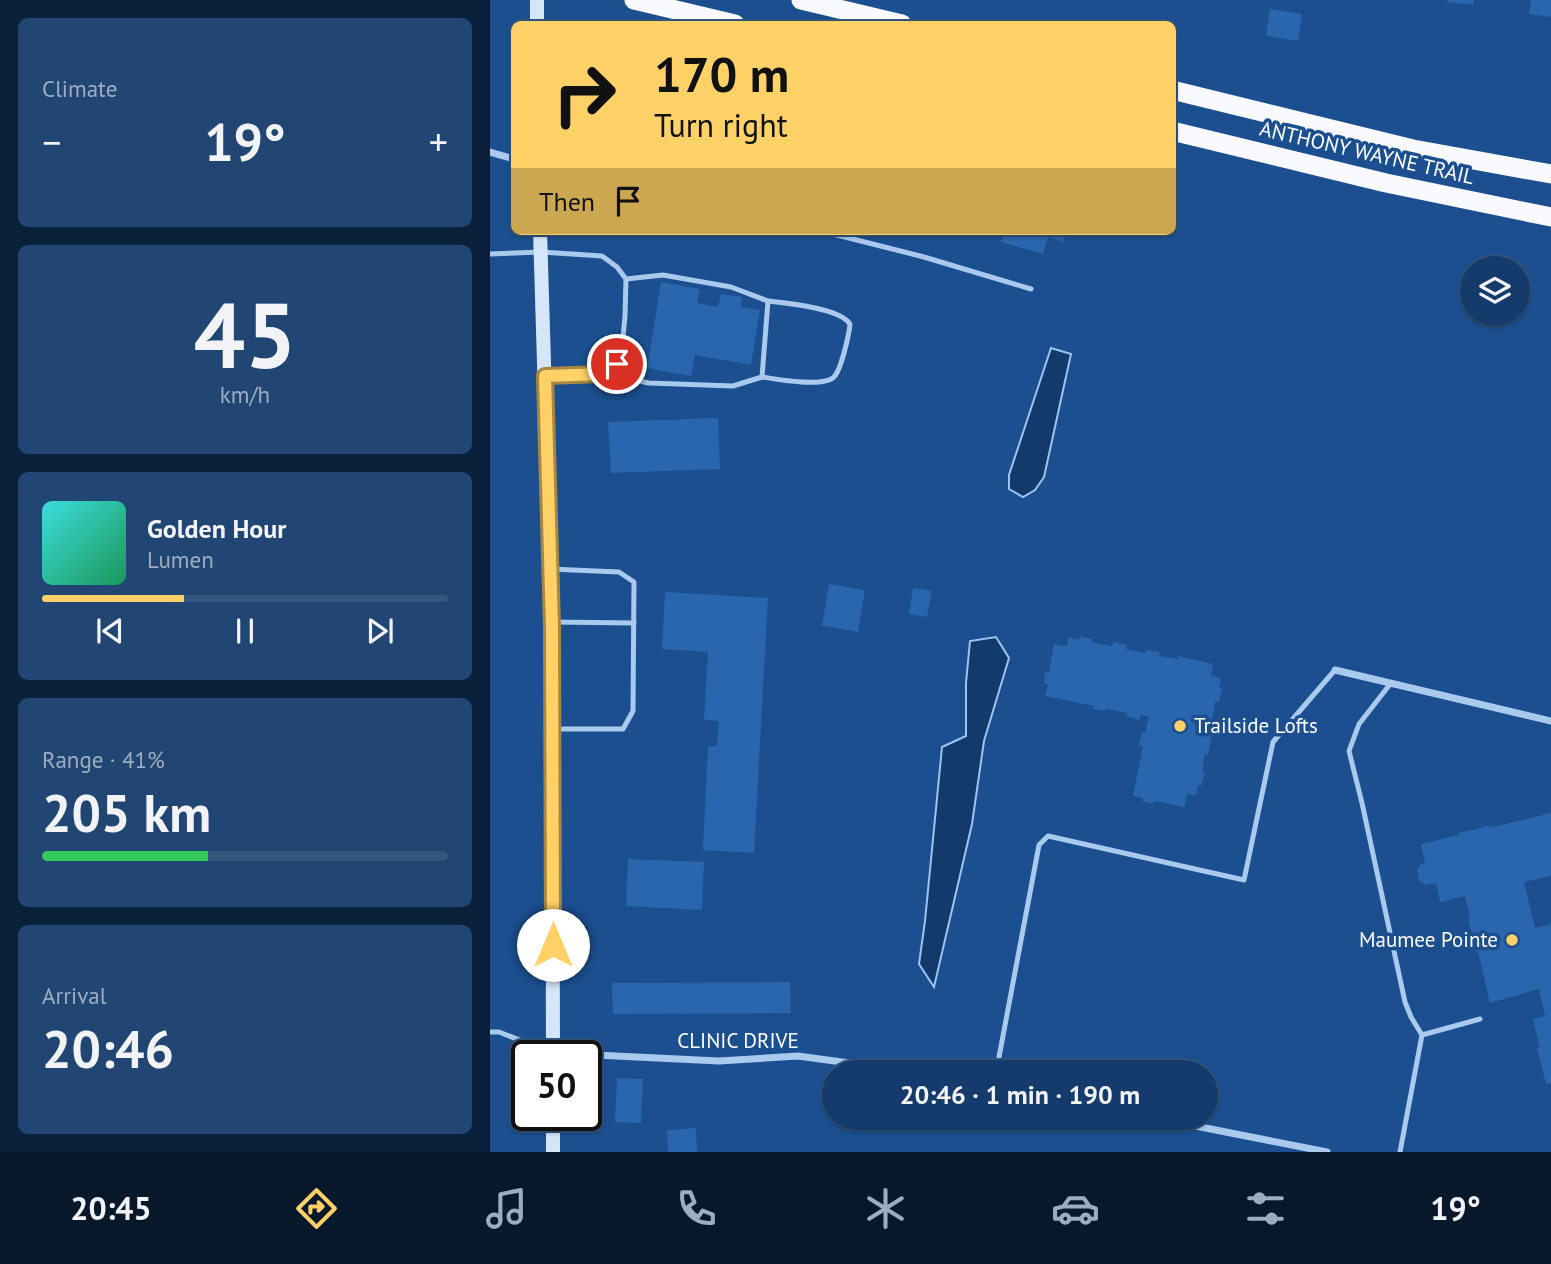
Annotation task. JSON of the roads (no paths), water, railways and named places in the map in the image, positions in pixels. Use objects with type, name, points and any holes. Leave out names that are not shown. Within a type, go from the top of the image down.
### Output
[{"type":"highway","points":[[634,0],[722,21]]},
{"type":"highway","points":[[801,0],[889,21]]},
{"type":"highway","name":"ANTHONY WAYNE TRAIL","points":[[1176,91],[1413,149],[1551,174]]},
{"type":"highway","name":"ANTHONY WAYNE TRAIL","points":[[1176,132],[1386,183],[1551,217]]},
{"type":"main road","points":[[537,0],[537,21]]},
{"type":"main road","points":[[540,235],[552,622],[553,1040]]},
{"type":"main road","points":[[553,1131],[553,1152]]},
{"type":"street","points":[[490,152],[511,158]]},
{"type":"street","points":[[1335,670],[1551,720]]},
{"type":"street","name":"CLINIC DRIVE","points":[[602,1056],[719,1061],[798,1056],[827,1060]]},
{"type":"street","points":[[1216,1130],[1327,1152]]},
{"type":"lane","points":[[837,235],[924,257],[1031,289]]},
{"type":"lane","points":[[490,254],[541,252],[602,256],[617,267],[626,279],[622,349],[617,364],[603,374]]},
{"type":"lane","points":[[545,376],[603,374],[649,383],[733,386],[762,377],[826,382],[835,377],[850,324],[838,314],[768,301],[731,287],[663,275],[626,279]]},
{"type":"lane","points":[[762,377],[768,301]]},
{"type":"lane","points":[[550,569],[619,572],[634,582],[634,711],[623,729],[552,729]]},
{"type":"lane","points":[[552,622],[634,622]]},
{"type":"lane","points":[[998,1060],[1039,845],[1048,835],[1244,880],[1273,742],[1335,670]]},
{"type":"lane","points":[[1391,683],[1359,724],[1349,751],[1405,1002],[1422,1035],[1400,1152]]},
{"type":"lane","points":[[1422,1035],[1480,1019]]},
{"type":"lane","points":[[490,1032],[499,1032],[519,1040]]},
{"type":"water","points":[[1051,348],[1071,354],[1044,477],[1035,490],[1023,497],[1009,489],[1009,475]]},
{"type":"water","points":[[996,637],[1009,658],[984,741],[972,824],[934,987],[919,964],[942,747],[966,736],[966,683],[970,641]]},
{"type":"place","name":"Trailside Lofts","points":[[1180,726]]},
{"type":"place","name":"Maumee Pointe","points":[[1512,940]]}]
